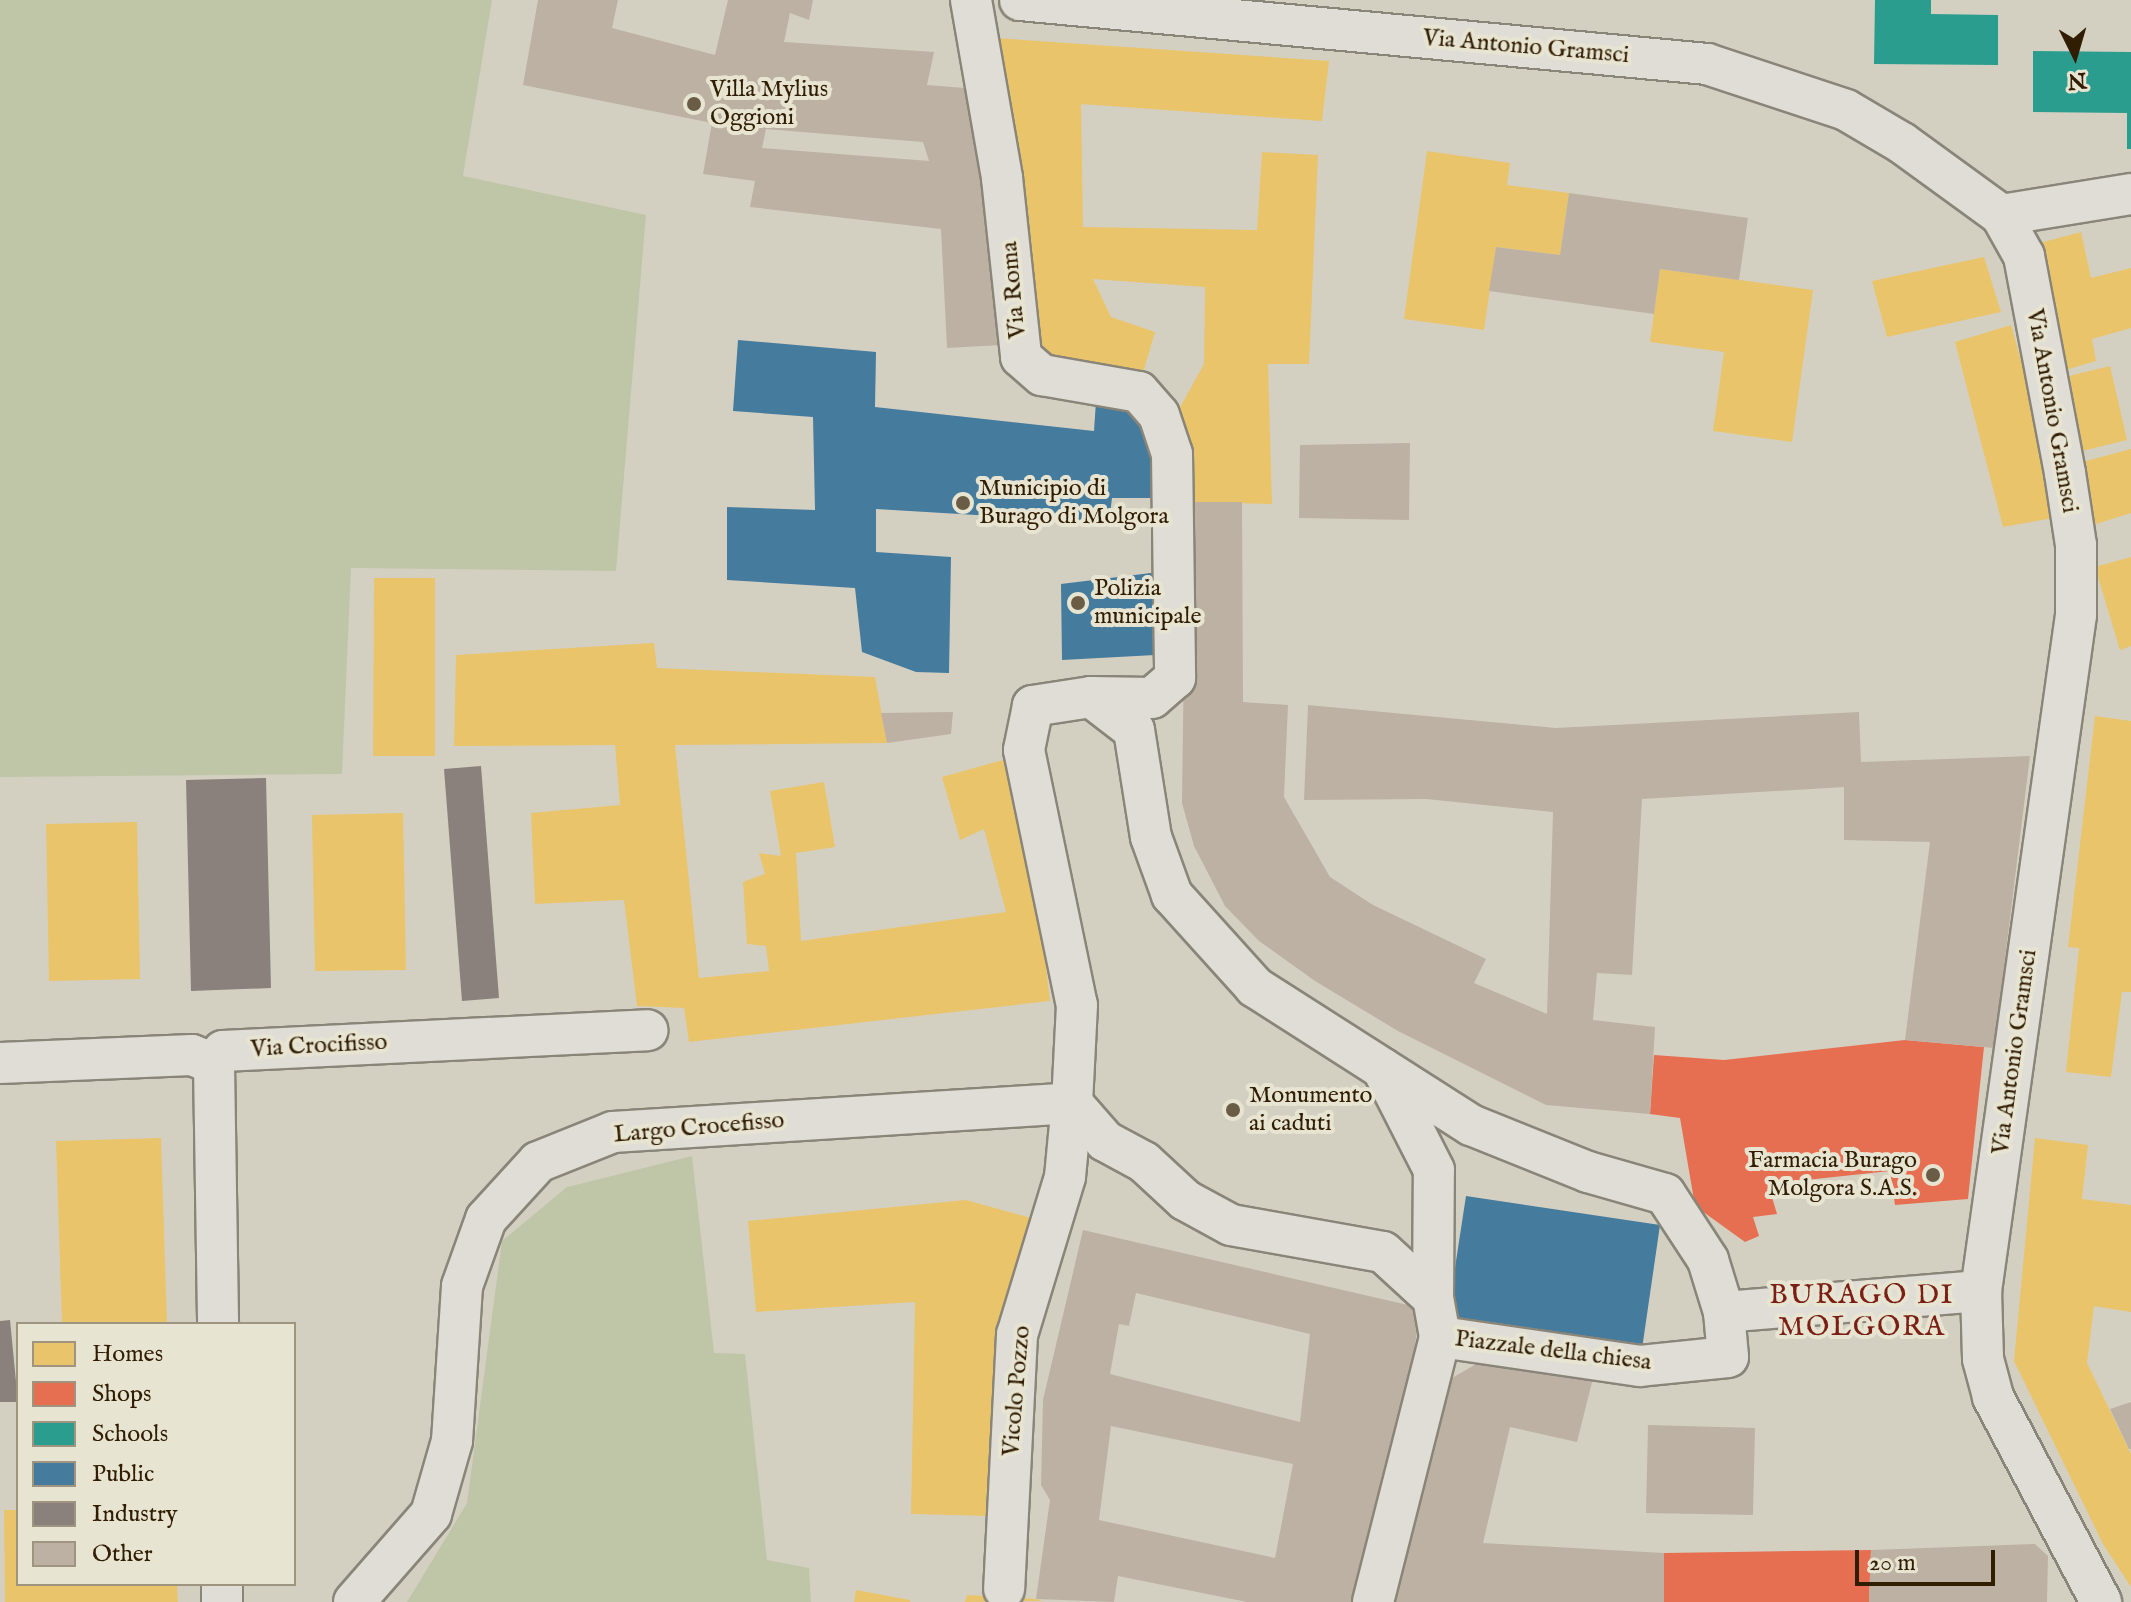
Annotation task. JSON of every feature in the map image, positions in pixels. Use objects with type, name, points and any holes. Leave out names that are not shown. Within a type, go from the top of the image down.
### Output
[{"type":"street","name":"Via Roma","points":[[971,0],[1002,178],[1021,357],[1042,375],[1139,392],[1159,415],[1172,454],[1175,678],[1152,698],[1091,697],[1033,706],[1024,750],[1077,1005],[1072,1103]]},
{"type":"street","name":"Via Antonio Gramsci","points":[[1020,0],[1707,64],[1846,110],[1902,143],[2001,215],[2024,256],[2062,458],[2076,545],[2076,615],[1981,1291],[1983,1359],[1993,1397],[2101,1602]]},
{"type":"street","points":[[2001,215],[2131,194]]},
{"type":"street","points":[[1091,697],[1134,730],[1151,837],[1172,895],[1255,987],[1382,1068],[1434,1170],[1433,1298],[1440,1337],[1373,1602]]},
{"type":"street","name":"Via Crocifisso","points":[[214,1064],[223,1051],[647,1030]]},
{"type":"street","points":[[0,1063],[192,1055],[214,1064],[218,1322]]},
{"type":"street","name":"Piazzale della chiesa","points":[[1382,1068],[1471,1125],[1588,1172],[1665,1194],[1708,1260],[1724,1312],[1728,1357],[1640,1366],[1440,1337]]},
{"type":"street","points":[[1072,1103],[1105,1141],[1144,1162],[1185,1200],[1231,1225],[1383,1252],[1433,1298]]},
{"type":"street","name":"Vicolo Pozzo","points":[[1004,1589],[1017,1335],[1065,1177],[1072,1103]]},
{"type":"street","name":"Largo Crocefisso","points":[[354,1602],[431,1514],[452,1441],[462,1286],[486,1219],[538,1162],[613,1132],[1072,1103]]},
{"type":"street","points":[[1724,1312],[1795,1310],[1981,1291]]},
{"type":"green space","points":[[0,0],[492,0],[463,176],[646,215],[616,571],[351,568],[342,774],[0,777]]},
{"type":"green space","points":[[692,1156],[714,1353],[745,1354],[767,1560],[809,1568],[811,1602],[407,1602],[467,1503],[502,1241],[567,1187]]},
{"type":"building: Homes","points":[[995,38],[1329,61],[1322,121],[1081,104],[1083,227],[1257,230],[1262,152],[1318,155],[1309,364],[1268,364],[1272,504],[1186,502],[1179,409],[1204,364],[1205,287],[1093,279],[1111,317],[1155,332],[1140,383],[1042,355]]},
{"type":"building: Homes","points":[[1427,151],[1510,163],[1507,185],[1569,193],[1560,255],[1496,247],[1484,330],[1404,319]]},
{"type":"building: Homes","points":[[2081,232],[2091,278],[2131,268],[2131,328],[2092,339],[2096,361],[2052,374],[2032,245]]},
{"type":"building: Homes","points":[[1984,257],[2001,312],[1887,337],[1872,281]]},
{"type":"building: Homes","points":[[1660,269],[1813,290],[1792,442],[1713,431],[1724,352],[1650,342]]},
{"type":"building: Homes","points":[[2011,325],[2064,516],[2003,527],[1955,342]]},
{"type":"building: Homes","points":[[2110,366],[2127,440],[2070,454],[2053,380]]},
{"type":"building: Homes","points":[[2131,449],[2131,513],[2090,526],[2075,464]]},
{"type":"building: Homes","points":[[2131,557],[2131,646],[2120,650],[2095,567]]},
{"type":"building: Homes","points":[[374,578],[435,578],[435,756],[373,756]]},
{"type":"building: Homes","points":[[654,643],[657,668],[875,677],[887,743],[675,745],[699,978],[769,971],[766,946],[747,944],[743,882],[765,874],[759,853],[781,856],[770,791],[824,782],[835,847],[796,853],[801,941],[1006,912],[984,829],[960,840],[942,777],[1003,760],[1039,908],[1050,1001],[689,1042],[684,1008],[637,1006],[624,900],[535,904],[531,813],[620,805],[615,745],[454,746],[456,655]]},
{"type":"building: Homes","points":[[2095,716],[2131,721],[2131,992],[2122,992],[2111,1077],[2066,1072],[2079,948],[2068,947]]},
{"type":"building: Homes","points":[[403,813],[406,970],[315,971],[312,815]]},
{"type":"building: Homes","points":[[137,822],[140,979],[49,981],[46,824]]},
{"type":"building: Homes","points":[[161,1138],[167,1322],[62,1322],[56,1141]]},
{"type":"building: Homes","points":[[2035,1138],[2088,1145],[2082,1199],[2131,1205],[2131,1312],[2094,1306],[2087,1363],[2131,1454],[2131,1587],[2103,1544],[2014,1361]]},
{"type":"building: Homes","points":[[966,1200],[1031,1218],[1004,1322],[989,1516],[911,1514],[915,1302],[756,1312],[748,1221]]},
{"type":"building: Homes","points":[[4,1510],[16,1510],[16,1586],[177,1586],[178,1602],[5,1602]]},
{"type":"building: Homes","points":[[856,1590],[910,1600],[910,1602],[854,1602]]},
{"type":"building: Homes","points":[[967,1595],[1036,1599],[1043,1601],[965,1602]]},
{"type":"building: Shops","points":[[1905,1040],[1984,1047],[1968,1199],[1895,1205],[1890,1171],[1768,1184],[1777,1214],[1753,1217],[1759,1236],[1745,1242],[1695,1206],[1680,1118],[1650,1114],[1654,1055],[1724,1060]]},
{"type":"building: Shops","points":[[1871,1550],[1869,1602],[1664,1602],[1664,1553]]},
{"type":"building: Schools","points":[[1875,0],[1931,0],[1931,14],[1998,15],[1998,65],[1874,64]]},
{"type":"building: Schools","points":[[2033,51],[2131,52],[2131,149],[2127,149],[2127,113],[2033,112]]},
{"type":"building: Public","name":"Municipio di Burago di Molgora","points":[[738,340],[876,352],[875,407],[1094,431],[1096,401],[1126,402],[1156,446],[1161,498],[1112,498],[1109,523],[876,509],[876,552],[951,557],[949,673],[916,672],[862,652],[855,588],[727,580],[727,507],[815,510],[813,417],[733,411]]},
{"type":"building: Public","points":[[1159,572],[1155,655],[1062,660],[1061,584]]},
{"type":"building: Public","points":[[1466,1196],[1660,1225],[1642,1349],[1447,1320]]},
{"type":"building: Industry","points":[[481,766],[499,998],[462,1001],[444,769]]},
{"type":"building: Industry","points":[[266,778],[271,988],[191,991],[186,780]]},
{"type":"building: Industry","points":[[10,1320],[16,1402],[0,1402],[0,1321]]},
{"type":"building: Other","points":[[538,0],[618,0],[612,28],[715,55],[728,0],[813,0],[809,20],[790,13],[784,42],[934,52],[927,85],[965,88],[978,136],[1001,345],[947,348],[941,229],[750,207],[755,181],[703,174],[712,123],[523,85]],"holes":[[[766,129],[923,142],[929,161],[762,148]]]},
{"type":"building: Other","points":[[1569,193],[1748,218],[1739,280],[1660,269],[1654,314],[1489,291],[1496,247],[1560,255]]},
{"type":"building: Other","points":[[1410,443],[1409,520],[1299,518],[1300,445]]},
{"type":"building: Other","points":[[1186,502],[1242,502],[1243,702],[1288,705],[1284,797],[1330,877],[1373,905],[1486,959],[1474,983],[1547,1014],[1553,812],[1426,799],[1304,800],[1308,705],[1556,728],[1859,712],[1861,762],[2030,756],[1994,1048],[1905,1040],[1930,842],[1844,840],[1844,787],[1642,799],[1632,975],[1597,973],[1593,1020],[1655,1027],[1650,1114],[1546,1105],[1398,1031],[1315,981],[1259,941],[1225,906],[1194,846],[1182,803]]},
{"type":"building: Other","points":[[953,712],[951,734],[887,743],[881,713]]},
{"type":"building: Other","points":[[1083,1230],[1421,1308],[1398,1448],[1363,1602],[1247,1602],[1118,1576],[1114,1602],[1036,1599],[1050,1500],[1041,1485],[1043,1400]],"holes":[[[1136,1293],[1310,1334],[1300,1422],[1110,1374],[1119,1324],[1129,1326]],[[1111,1426],[1293,1464],[1275,1558],[1099,1520]]]},
{"type":"building: Other","points":[[1483,1360],[1593,1378],[1577,1442],[1510,1427],[1483,1543],[1664,1553],[1664,1602],[1386,1602],[1447,1381]]},
{"type":"building: Other","points":[[2131,1402],[2131,1449],[2129,1449],[2110,1409]]},
{"type":"building: Other","points":[[1648,1425],[1755,1428],[1753,1515],[1646,1513]]},
{"type":"building: Other","points":[[2035,1544],[2048,1556],[2047,1602],[1869,1602],[1871,1550]]},
{"type":"place","name":"Villa Mylius Oggioni","points":[[694,104]]},
{"type":"place","name":"Municipio di Burago di Molgora","points":[[963,503]]},
{"type":"place","name":"Polizia municipale","points":[[1078,603]]},
{"type":"place","name":"Monumento ai caduti","points":[[1233,1110]]},
{"type":"place","name":"Farmacia Burago Molgora S.A.S.","points":[[1933,1175]]},
{"type":"district","name":"BURAGO DI MOLGORA","points":[[1862,1312]]}]
